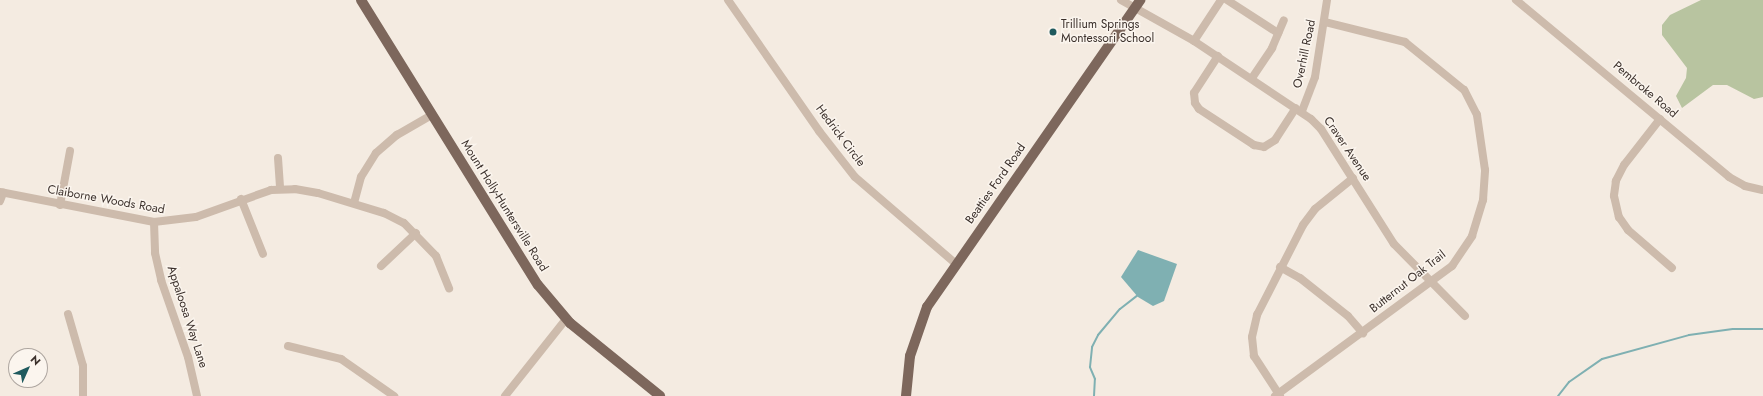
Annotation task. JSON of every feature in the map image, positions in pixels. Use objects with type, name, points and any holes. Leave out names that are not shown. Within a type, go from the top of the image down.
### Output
[{"type":"main road","name":"Mount Holly-Huntersville Road","points":[[361,0],[431,115],[535,280],[566,319],[660,396]]},
{"type":"main road","name":"Beatties Ford Road","points":[[906,396],[910,356],[919,326],[930,303],[1140,0]]},
{"type":"street","name":"Hedrick Circle","points":[[728,0],[819,130],[855,176],[956,264]]},
{"type":"street","name":"Craver Avenue","points":[[1120,0],[1133,9],[1194,41],[1218,56],[1299,109],[1321,129],[1394,244],[1430,283],[1465,316]]},
{"type":"street","points":[[1194,41],[1221,0]]},
{"type":"street","points":[[1227,0],[1278,33]]},
{"type":"street","name":"Overhill Road","points":[[1218,56],[1194,93],[1195,103],[1199,109],[1254,144],[1264,147],[1275,140],[1299,109],[1314,76],[1328,0]]},
{"type":"street","name":"Pembroke Road","points":[[1516,0],[1735,181],[1763,190]]},
{"type":"street","points":[[1252,78],[1284,20]]},
{"type":"street","name":"Butternut Oak Trail","points":[[1278,395],[1452,266],[1464,251],[1474,230],[1483,200],[1485,170],[1477,115],[1471,100],[1464,90],[1405,42],[1325,22]]},
{"type":"street","points":[[354,203],[361,177],[376,153],[396,135],[431,115]]},
{"type":"street","points":[[1660,118],[1624,165],[1616,181],[1614,196],[1619,216],[1625,226],[1672,268]]},
{"type":"street","points":[[60,205],[70,151]]},
{"type":"street","points":[[278,158],[280,189]]},
{"type":"street","points":[[1278,395],[1254,356],[1252,337],[1257,315],[1280,267],[1315,209],[1353,178]]},
{"type":"street","name":"Claiborne Woods Road","points":[[1,192],[60,205],[154,222],[196,217],[241,199],[280,189],[308,191],[354,203],[392,217],[416,233],[436,256],[449,288]]},
{"type":"street","points":[[0,201],[1,192]]},
{"type":"street","points":[[241,199],[263,254]]},
{"type":"street","name":"Appaloosa Way Lane","points":[[154,222],[155,253],[161,280],[188,358],[197,396]]},
{"type":"street","points":[[381,266],[416,233]]},
{"type":"street","points":[[1280,267],[1300,278],[1348,316],[1363,333]]},
{"type":"street","points":[[68,314],[83,366],[82,396]]},
{"type":"street","points":[[506,396],[566,319]]},
{"type":"street","points":[[288,346],[341,359],[394,396]]},
{"type":"green space","points":[[1701,0],[1763,0],[1763,97],[1754,99],[1727,85],[1713,85],[1682,108],[1676,96],[1686,78],[1687,68],[1662,35],[1662,25],[1670,15]]},
{"type":"water","points":[[1138,250],[1177,264],[1164,301],[1153,306],[1138,297],[1121,277]]},
{"type":"waterway","points":[[1094,396],[1095,379],[1090,367],[1092,347],[1098,335],[1120,309],[1138,295]]},
{"type":"waterway","points":[[1558,396],[1569,382],[1602,359],[1689,335],[1733,329],[1763,329]]},
{"type":"place","name":"Trillium Springs Montessori School","points":[[1053,32]]}]
